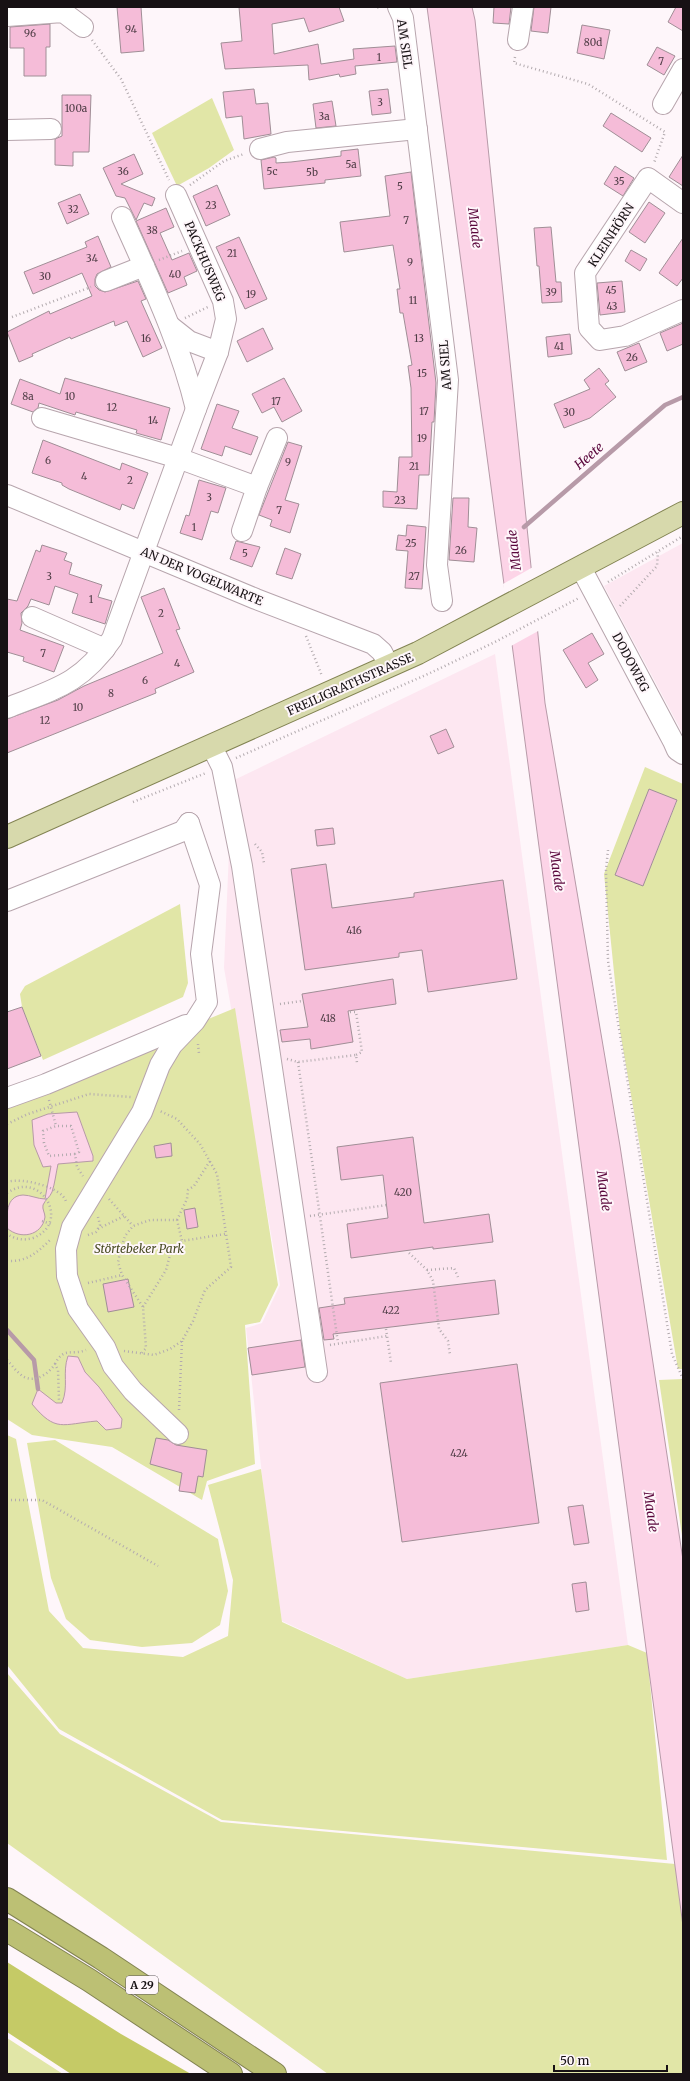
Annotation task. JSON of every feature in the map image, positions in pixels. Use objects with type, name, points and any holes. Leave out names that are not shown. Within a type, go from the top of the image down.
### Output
[{"type":"highway","name":"A 29","points":[[7,1899],[101,1958],[275,2074]]},
{"type":"highway","name":"A 29","points":[[7,1930],[89,1980],[231,2074]]},
{"type":"main road","name":"FREILIGRATHSTRASSE","points":[[7,837],[212,747],[390,666],[482,620],[683,513]]},
{"type":"street","name":"AM SIEL","points":[[398,7],[403,18],[448,380],[437,565],[442,601]]},
{"type":"street","points":[[518,40],[523,7]]},
{"type":"street","points":[[7,16],[63,12],[83,27]]},
{"type":"street","points":[[663,104],[683,69]]},
{"type":"street","points":[[7,130],[50,129]]},
{"type":"street","points":[[260,149],[287,142],[417,129]]},
{"type":"street","points":[[648,178],[683,203]]},
{"type":"street","name":"KLEINHÖRN","points":[[648,178],[585,273],[589,328],[600,340],[625,336],[683,310]]},
{"type":"street","name":"PACKHUSWEG","points":[[7,708],[73,680],[94,663],[105,649],[117,626],[218,352],[226,319],[223,301],[176,195]]},
{"type":"street","points":[[122,217],[169,325],[187,372],[196,409]]},
{"type":"street","points":[[106,281],[144,266]]},
{"type":"street","points":[[169,325],[189,341],[218,352]]},
{"type":"street","points":[[42,418],[178,458],[257,487]]},
{"type":"street","points":[[242,531],[257,487],[277,438]]},
{"type":"street","name":"AN DER VOGELWARTE","points":[[7,494],[256,599],[373,644],[382,652],[390,666]]},
{"type":"street","name":"DODOWEG","points":[[581,568],[675,745],[683,754]]},
{"type":"street","points":[[32,617],[105,649]]},
{"type":"street","points":[[212,747],[222,767],[242,866],[317,1372]]},
{"type":"street","points":[[7,901],[183,831],[189,823],[210,885],[201,954],[207,1002],[195,1021],[172,1045],[160,1065],[148,1093],[146,1105],[72,1227],[66,1249],[68,1276],[78,1310],[102,1343],[113,1366],[133,1392],[178,1434]]},
{"type":"street","points":[[7,1098],[46,1084],[195,1021]]},
{"type":"path","points":[[83,27],[121,79],[176,195],[224,161],[260,149]]},
{"type":"path","points":[[518,40],[514,62],[588,84],[665,132],[648,178]]},
{"type":"path","points":[[144,266],[198,244]]},
{"type":"path","points":[[12,317],[106,281]]},
{"type":"path","points":[[169,325],[223,301]]},
{"type":"path","points":[[428,674],[493,644],[554,610],[593,591],[683,536]]},
{"type":"path","points":[[608,618],[657,566],[658,551]]},
{"type":"path","points":[[305,634],[324,679]]},
{"type":"path","points":[[608,850],[606,870],[608,961],[672,1354],[683,1379]]},
{"type":"path","points":[[274,1005],[302,1001]]},
{"type":"path","points":[[283,1054],[293,1062],[356,1056],[362,1052],[356,1012],[350,1012]]},
{"type":"path","points":[[356,1056],[357,1063]]},
{"type":"path","points":[[298,1062],[338,1343]]},
{"type":"path","points":[[7,1124],[89,1094],[128,1095],[177,1120],[200,1144],[210,1161],[217,1174],[231,1267],[205,1290],[193,1321],[182,1341],[178,1434]]},
{"type":"path","points":[[50,1107],[56,1126]]},
{"type":"path","points":[[56,1126],[71,1126],[79,1152],[75,1154],[49,1156],[44,1143],[43,1131],[56,1126]]},
{"type":"path","points":[[75,1154],[77,1167],[84,1176],[98,1185],[133,1226]]},
{"type":"path","points":[[182,1241],[177,1220],[187,1199],[188,1190],[194,1186],[210,1161]]},
{"type":"path","points":[[7,1182],[33,1182],[58,1190],[65,1198],[67,1207]]},
{"type":"path","points":[[7,1193],[22,1188],[33,1188],[43,1193],[48,1200],[51,1212],[50,1223],[43,1234],[28,1239],[15,1239],[7,1234]]},
{"type":"path","points":[[294,1219],[387,1204]]},
{"type":"path","points":[[98,1230],[124,1216]]},
{"type":"path","points":[[142,1353],[146,1348],[143,1307],[122,1275],[118,1262],[125,1236],[133,1226],[150,1220],[177,1220]]},
{"type":"path","points":[[42,1221],[55,1225]]},
{"type":"path","points":[[143,1307],[166,1270],[170,1255],[182,1241],[225,1234]]},
{"type":"path","points":[[7,1261],[24,1260],[39,1252],[53,1237]]},
{"type":"path","points":[[409,1253],[427,1270],[433,1281],[439,1329],[448,1342],[450,1355]]},
{"type":"path","points":[[427,1270],[454,1268],[458,1277]]},
{"type":"path","points":[[71,1286],[122,1275]]},
{"type":"path","points":[[386,1329],[390,1362]]},
{"type":"path","points":[[313,1347],[387,1336]]},
{"type":"path","points":[[7,1360],[21,1376],[42,1377],[50,1371],[59,1357],[67,1352],[84,1351],[102,1343],[154,1355],[170,1349],[182,1341]]},
{"type":"path","points":[[55,1364],[58,1370],[59,1400]]},
{"type":"path","points":[[7,1500],[42,1500],[158,1566]]},
{"type":"shaded area","points":[[683,543],[683,734],[604,586]]},
{"type":"shaded area","points":[[495,654],[628,1645],[407,1679],[282,1621],[267,1521],[246,1328],[262,1323],[280,1285],[224,968],[232,781]]},
{"type":"green space","points":[[212,98],[234,150],[209,168],[177,186],[152,133]]},
{"type":"green space","points":[[645,767],[683,784],[683,1369],[678,1369],[620,1031],[604,874]],"holes":[[[649,789],[677,801],[643,886],[615,875]]]},
{"type":"green space","points":[[180,904],[188,983],[183,997],[43,1060],[22,1007],[20,994],[25,986]]},
{"type":"green space","name":"Störtebeker Park","points":[[235,1008],[278,1285],[260,1322],[245,1325],[255,1464],[207,1481],[202,1500],[112,1447],[32,1435],[7,1419],[7,1102]]},
{"type":"green space","points":[[683,1379],[683,1542],[659,1380]]},
{"type":"green space","points":[[7,1435],[16,1439],[49,1611],[83,1648],[183,1657],[228,1636],[233,1580],[208,1485],[261,1469],[282,1622],[407,1679],[628,1645],[647,1653],[667,1860],[222,1820],[59,1729],[7,1665]]},
{"type":"green space","points":[[55,1440],[218,1539],[228,1591],[220,1625],[192,1643],[142,1647],[90,1640],[66,1619],[51,1578],[27,1443]]},
{"type":"green space","points":[[7,1673],[60,1734],[221,1822],[675,1864],[683,1926],[683,2074],[328,2074],[7,1843]]},
{"type":"green space","points":[[7,1962],[121,2034],[191,2074],[71,2074],[7,2032]]},
{"type":"green space","points":[[7,2038],[63,2074],[7,2074]]},
{"type":"water","name":"Maade","points":[[427,7],[472,7],[475,20],[545,703],[620,1146],[683,1560],[683,1926]]},
{"type":"water","points":[[77,1112],[93,1156],[93,1161],[58,1164],[52,1192],[43,1205],[45,1217],[40,1228],[35,1232],[24,1235],[12,1232],[7,1228],[7,1213],[10,1203],[17,1196],[23,1195],[45,1199],[51,1166],[43,1167],[34,1145],[32,1120],[48,1114]]},
{"type":"water","points":[[68,1356],[78,1357],[85,1372],[99,1387],[122,1419],[121,1428],[106,1430],[97,1421],[67,1425],[54,1423],[40,1413],[32,1404],[38,1389],[56,1403],[62,1403],[65,1391],[66,1362]]},
{"type":"pier","points":[[533,567],[540,630],[511,646],[503,584]]},
{"type":"building","points":[[117,7],[141,7],[144,51],[121,53]]},
{"type":"building","points":[[239,7],[339,7],[344,21],[309,32],[304,18],[272,24],[274,54],[318,44],[321,64],[354,59],[353,49],[395,46],[397,62],[355,66],[356,74],[340,77],[339,74],[309,80],[308,65],[225,69],[221,43],[242,41]]},
{"type":"building","points":[[494,7],[511,7],[509,24],[493,23]]},
{"type":"building","points":[[534,7],[551,7],[548,33],[531,31]]},
{"type":"building","points":[[676,7],[683,7],[683,31],[668,22]]},
{"type":"building","points":[[50,24],[50,47],[46,47],[46,76],[24,76],[24,48],[10,48],[10,27]]},
{"type":"building","points":[[582,25],[610,30],[604,59],[577,53]]},
{"type":"building","points":[[657,47],[675,56],[664,75],[647,65]]},
{"type":"building","points":[[254,89],[256,104],[268,103],[271,134],[244,139],[242,116],[226,118],[223,92]]},
{"type":"building","points":[[388,89],[391,113],[372,115],[369,91]]},
{"type":"building","points":[[62,95],[91,95],[89,152],[73,152],[73,166],[55,165],[55,139],[62,136]]},
{"type":"building","points":[[332,101],[336,126],[316,128],[313,104]]},
{"type":"building","points":[[611,113],[651,138],[642,152],[603,126]]},
{"type":"building","points":[[358,149],[361,176],[325,180],[325,183],[264,189],[261,160],[274,157],[276,158],[276,163],[291,162],[341,156],[341,151]]},
{"type":"building","points":[[134,154],[143,174],[121,184],[155,198],[152,206],[144,203],[136,220],[125,198],[116,196],[103,168]]},
{"type":"building","points":[[683,155],[683,186],[669,177]]},
{"type":"building","points":[[615,166],[634,178],[623,196],[604,184]]},
{"type":"building","points":[[411,172],[436,383],[429,475],[419,475],[417,509],[383,507],[383,491],[397,492],[399,457],[412,457],[411,388],[408,366],[412,365],[403,313],[400,313],[397,289],[400,289],[393,245],[344,252],[340,222],[390,216],[385,176]]},
{"type":"building","points":[[217,185],[230,215],[206,226],[193,196]]},
{"type":"building","points":[[80,194],[89,214],[67,224],[58,203]]},
{"type":"building","points":[[649,202],[665,213],[645,243],[629,232]]},
{"type":"building","points":[[166,208],[174,227],[160,233],[172,260],[189,253],[197,271],[184,277],[187,285],[168,293],[136,221]]},
{"type":"building","points":[[551,227],[556,282],[561,282],[562,302],[542,303],[534,228]]},
{"type":"building","points":[[98,236],[111,267],[97,274],[95,286],[99,290],[105,292],[138,281],[146,299],[141,301],[162,348],[143,357],[127,321],[115,326],[114,321],[71,339],[70,337],[32,354],[33,356],[19,362],[7,332],[49,311],[50,314],[92,296],[82,273],[33,294],[24,272],[87,247],[85,242]]},
{"type":"building","points":[[239,237],[267,299],[245,309],[216,247]]},
{"type":"building","points":[[683,238],[683,278],[677,286],[659,273]]},
{"type":"building","points":[[631,250],[647,259],[640,271],[625,261]]},
{"type":"building","points":[[622,281],[625,312],[600,315],[597,283]]},
{"type":"building","points":[[683,323],[683,344],[667,351],[660,333]]},
{"type":"building","points":[[263,328],[273,349],[247,362],[237,341]]},
{"type":"building","points":[[570,334],[572,354],[548,357],[546,337]]},
{"type":"building","points":[[639,343],[647,362],[625,371],[617,352]]},
{"type":"building","points":[[599,368],[609,381],[605,384],[616,397],[590,418],[564,428],[554,404],[590,389],[584,380]]},
{"type":"building","points":[[65,378],[170,408],[161,440],[136,433],[137,430],[76,412],[75,415],[39,403],[38,408],[33,412],[11,404],[20,379],[60,394]]},
{"type":"building","points":[[284,378],[302,411],[282,422],[274,407],[262,413],[252,394]]},
{"type":"building","points":[[217,404],[239,411],[232,428],[258,437],[251,455],[225,446],[222,456],[201,449]]},
{"type":"building","points":[[43,440],[120,470],[122,463],[148,473],[134,509],[122,504],[120,510],[69,489],[62,485],[62,483],[32,473]]},
{"type":"building","points":[[288,442],[302,446],[285,500],[299,504],[290,533],[270,526],[272,520],[259,515]]},
{"type":"building","points":[[199,480],[226,488],[218,513],[211,511],[202,540],[180,533],[186,515],[189,516]]},
{"type":"building","points":[[453,498],[469,498],[468,527],[477,528],[474,562],[449,560]]},
{"type":"building","points":[[407,525],[426,527],[422,589],[405,588],[408,551],[396,550],[398,535],[406,536]]},
{"type":"building","points":[[236,541],[260,547],[252,567],[230,559]]},
{"type":"building","points":[[42,545],[67,553],[64,560],[72,563],[69,574],[102,585],[98,597],[112,601],[105,624],[72,613],[78,594],[55,586],[49,605],[31,599],[28,606],[21,613],[22,623],[20,630],[64,646],[54,672],[23,661],[24,657],[7,652],[7,599],[17,601],[36,550],[40,552]]},
{"type":"building","points":[[285,548],[301,554],[292,579],[276,574]]},
{"type":"building","points":[[164,588],[180,629],[176,630],[194,672],[155,689],[156,693],[7,753],[7,719],[58,700],[84,686],[163,653],[141,597]]},
{"type":"building","points":[[592,633],[604,654],[588,663],[598,680],[586,688],[563,650]]},
{"type":"building","points":[[446,729],[454,747],[438,754],[430,736]]},
{"type":"building","points":[[649,789],[677,800],[643,886],[615,875]]},
{"type":"building","points":[[333,828],[335,844],[317,846],[315,830]]},
{"type":"building","points":[[326,864],[332,908],[414,897],[414,893],[503,880],[517,979],[428,992],[422,950],[399,953],[399,957],[305,970],[291,869]]},
{"type":"building","points":[[393,979],[396,1004],[348,1011],[353,1042],[311,1049],[310,1039],[282,1042],[280,1030],[308,1027],[302,994]]},
{"type":"building","points":[[22,1007],[41,1056],[7,1069],[7,1012]]},
{"type":"building","points":[[413,1137],[424,1223],[489,1214],[493,1242],[433,1249],[433,1247],[351,1258],[347,1224],[388,1218],[383,1175],[341,1180],[337,1147]]},
{"type":"building","points":[[171,1143],[172,1156],[156,1158],[154,1146]]},
{"type":"building","points":[[195,1208],[198,1227],[187,1229],[184,1210]]},
{"type":"building","points":[[128,1279],[134,1307],[108,1312],[103,1284]]},
{"type":"building","points":[[495,1280],[499,1314],[333,1334],[334,1339],[324,1340],[319,1308],[345,1304],[344,1298]]},
{"type":"building","points":[[301,1340],[305,1367],[252,1375],[248,1348]]},
{"type":"building","points":[[517,1364],[539,1523],[402,1542],[380,1383]]},
{"type":"building","points":[[156,1438],[168,1440],[176,1445],[207,1450],[203,1477],[198,1476],[195,1493],[179,1491],[182,1473],[150,1464]]},
{"type":"building","points":[[583,1505],[589,1543],[574,1545],[568,1507]]},
{"type":"building","points":[[586,1582],[589,1610],[576,1612],[572,1584]]},
{"type":"waterway","name":"Heete","points":[[524,527],[665,405],[683,397]]},
{"type":"waterway","points":[[7,1330],[34,1360],[38,1389]]}]
